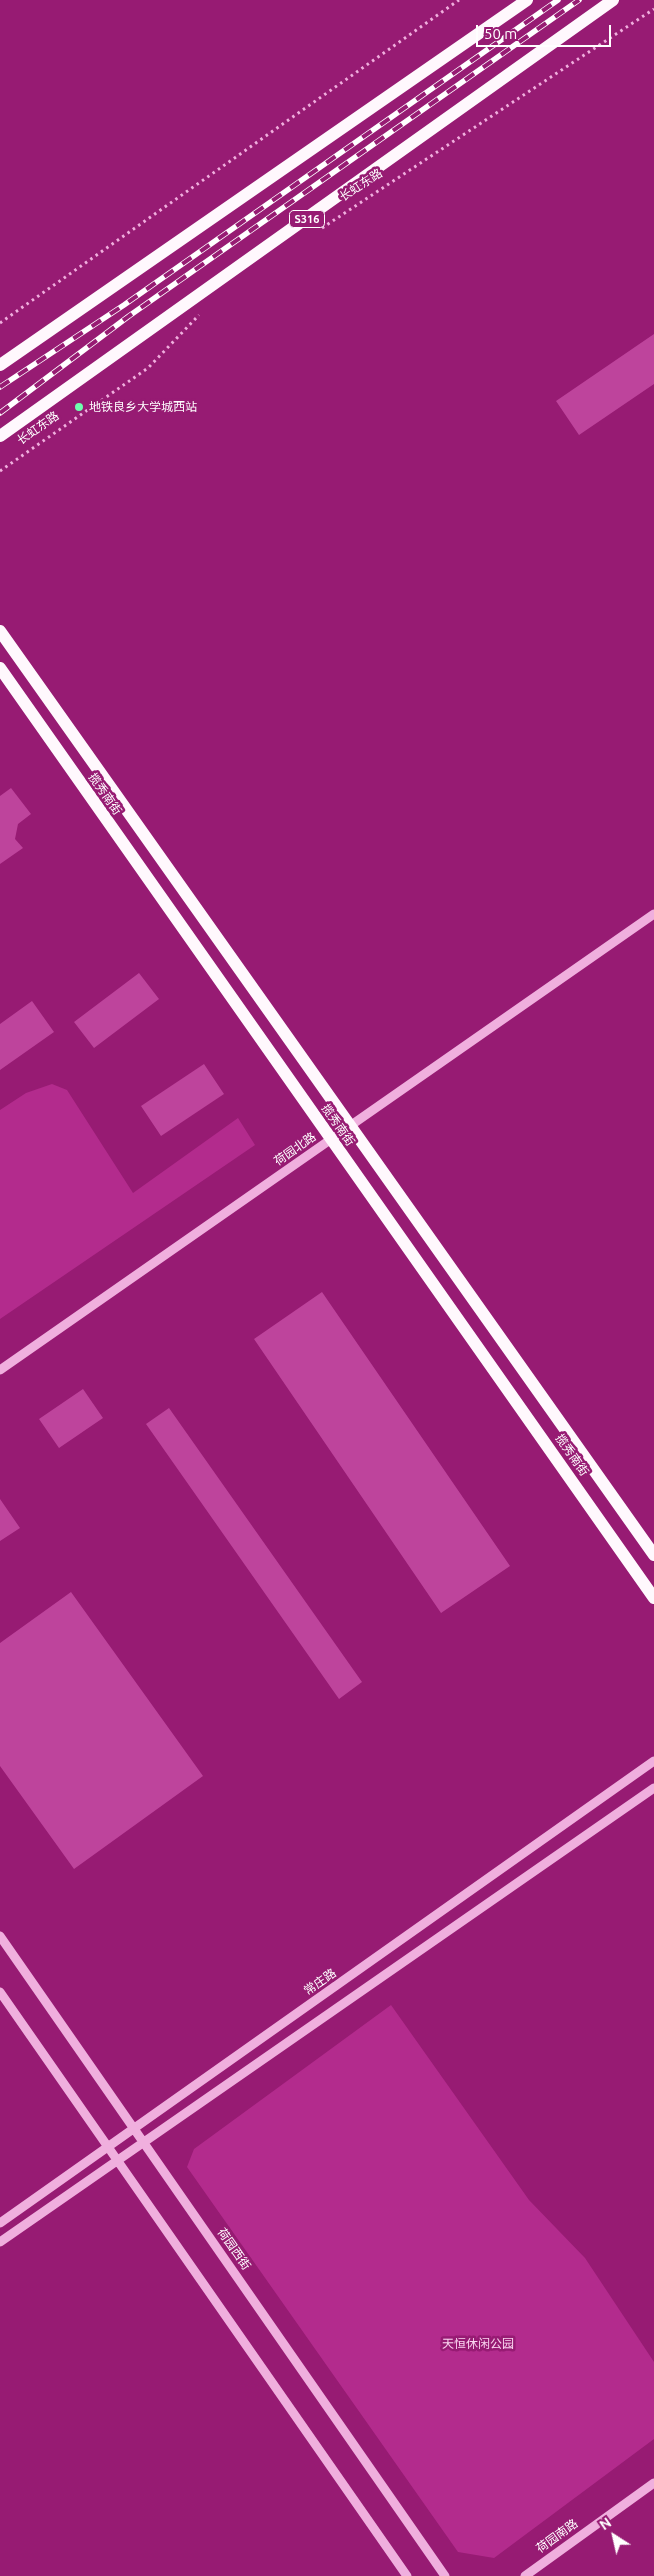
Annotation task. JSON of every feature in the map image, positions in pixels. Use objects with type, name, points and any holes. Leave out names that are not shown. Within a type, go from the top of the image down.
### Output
[{"type":"main road","points":[[0,365],[527,0]]},
{"type":"main road","name":"长虹东路","points":[[0,436],[613,0]]},
{"type":"main road","name":"揽秀南街","points":[[0,631],[654,1556]]},
{"type":"main road","name":"揽秀南街","points":[[0,668],[654,1598]]},
{"type":"street","name":"荷园北路","points":[[0,1370],[654,914]]},
{"type":"street","name":"常庄路","points":[[0,2223],[654,1762]]},
{"type":"street","points":[[0,2242],[654,1788]]},
{"type":"street","name":"荷园西街","points":[[0,1936],[445,2576]]},
{"type":"street","points":[[0,1992],[407,2576]]},
{"type":"street","name":"荷园南路","points":[[525,2576],[654,2483]]},
{"type":"path","points":[[0,323],[459,0]]},
{"type":"path","name":"长虹东路","points":[[319,230],[654,9]]},
{"type":"path","name":"长虹东路","points":[[0,471],[148,368],[205,308]]},
{"type":"green space","points":[[52,1084],[67,1090],[133,1193],[238,1118],[255,1145],[0,1319],[0,1110],[26,1093]]},
{"type":"green space","name":"天恒休闲公园","points":[[391,2005],[529,2200],[585,2258],[654,2362],[654,2439],[494,2558],[458,2552],[187,2167],[194,2149]]},
{"type":"building","points":[[654,334],[654,384],[579,435],[556,401]]},
{"type":"building","points":[[11,788],[31,814],[18,824],[15,839],[23,848],[0,864],[0,796]]},
{"type":"building","points":[[139,973],[159,999],[94,1048],[74,1022]]},
{"type":"building","points":[[32,1001],[54,1032],[0,1070],[0,1024]]},
{"type":"building","points":[[204,1064],[224,1094],[161,1136],[141,1106]]},
{"type":"building","points":[[322,1292],[510,1566],[441,1613],[254,1339]]},
{"type":"building","points":[[83,1389],[103,1418],[59,1448],[39,1419]]},
{"type":"building","points":[[169,1408],[362,1682],[339,1699],[146,1424]]},
{"type":"building","points":[[0,1499],[20,1528],[0,1541]]},
{"type":"building","points":[[71,1592],[203,1776],[74,1869],[0,1766],[0,1643]]},
{"type":"railway","points":[[0,387],[124,305],[558,0]]},
{"type":"railway","points":[[0,413],[129,316],[579,0]]},
{"type":"place","name":"地铁良乡大学城西站","points":[[79,407]]}]
